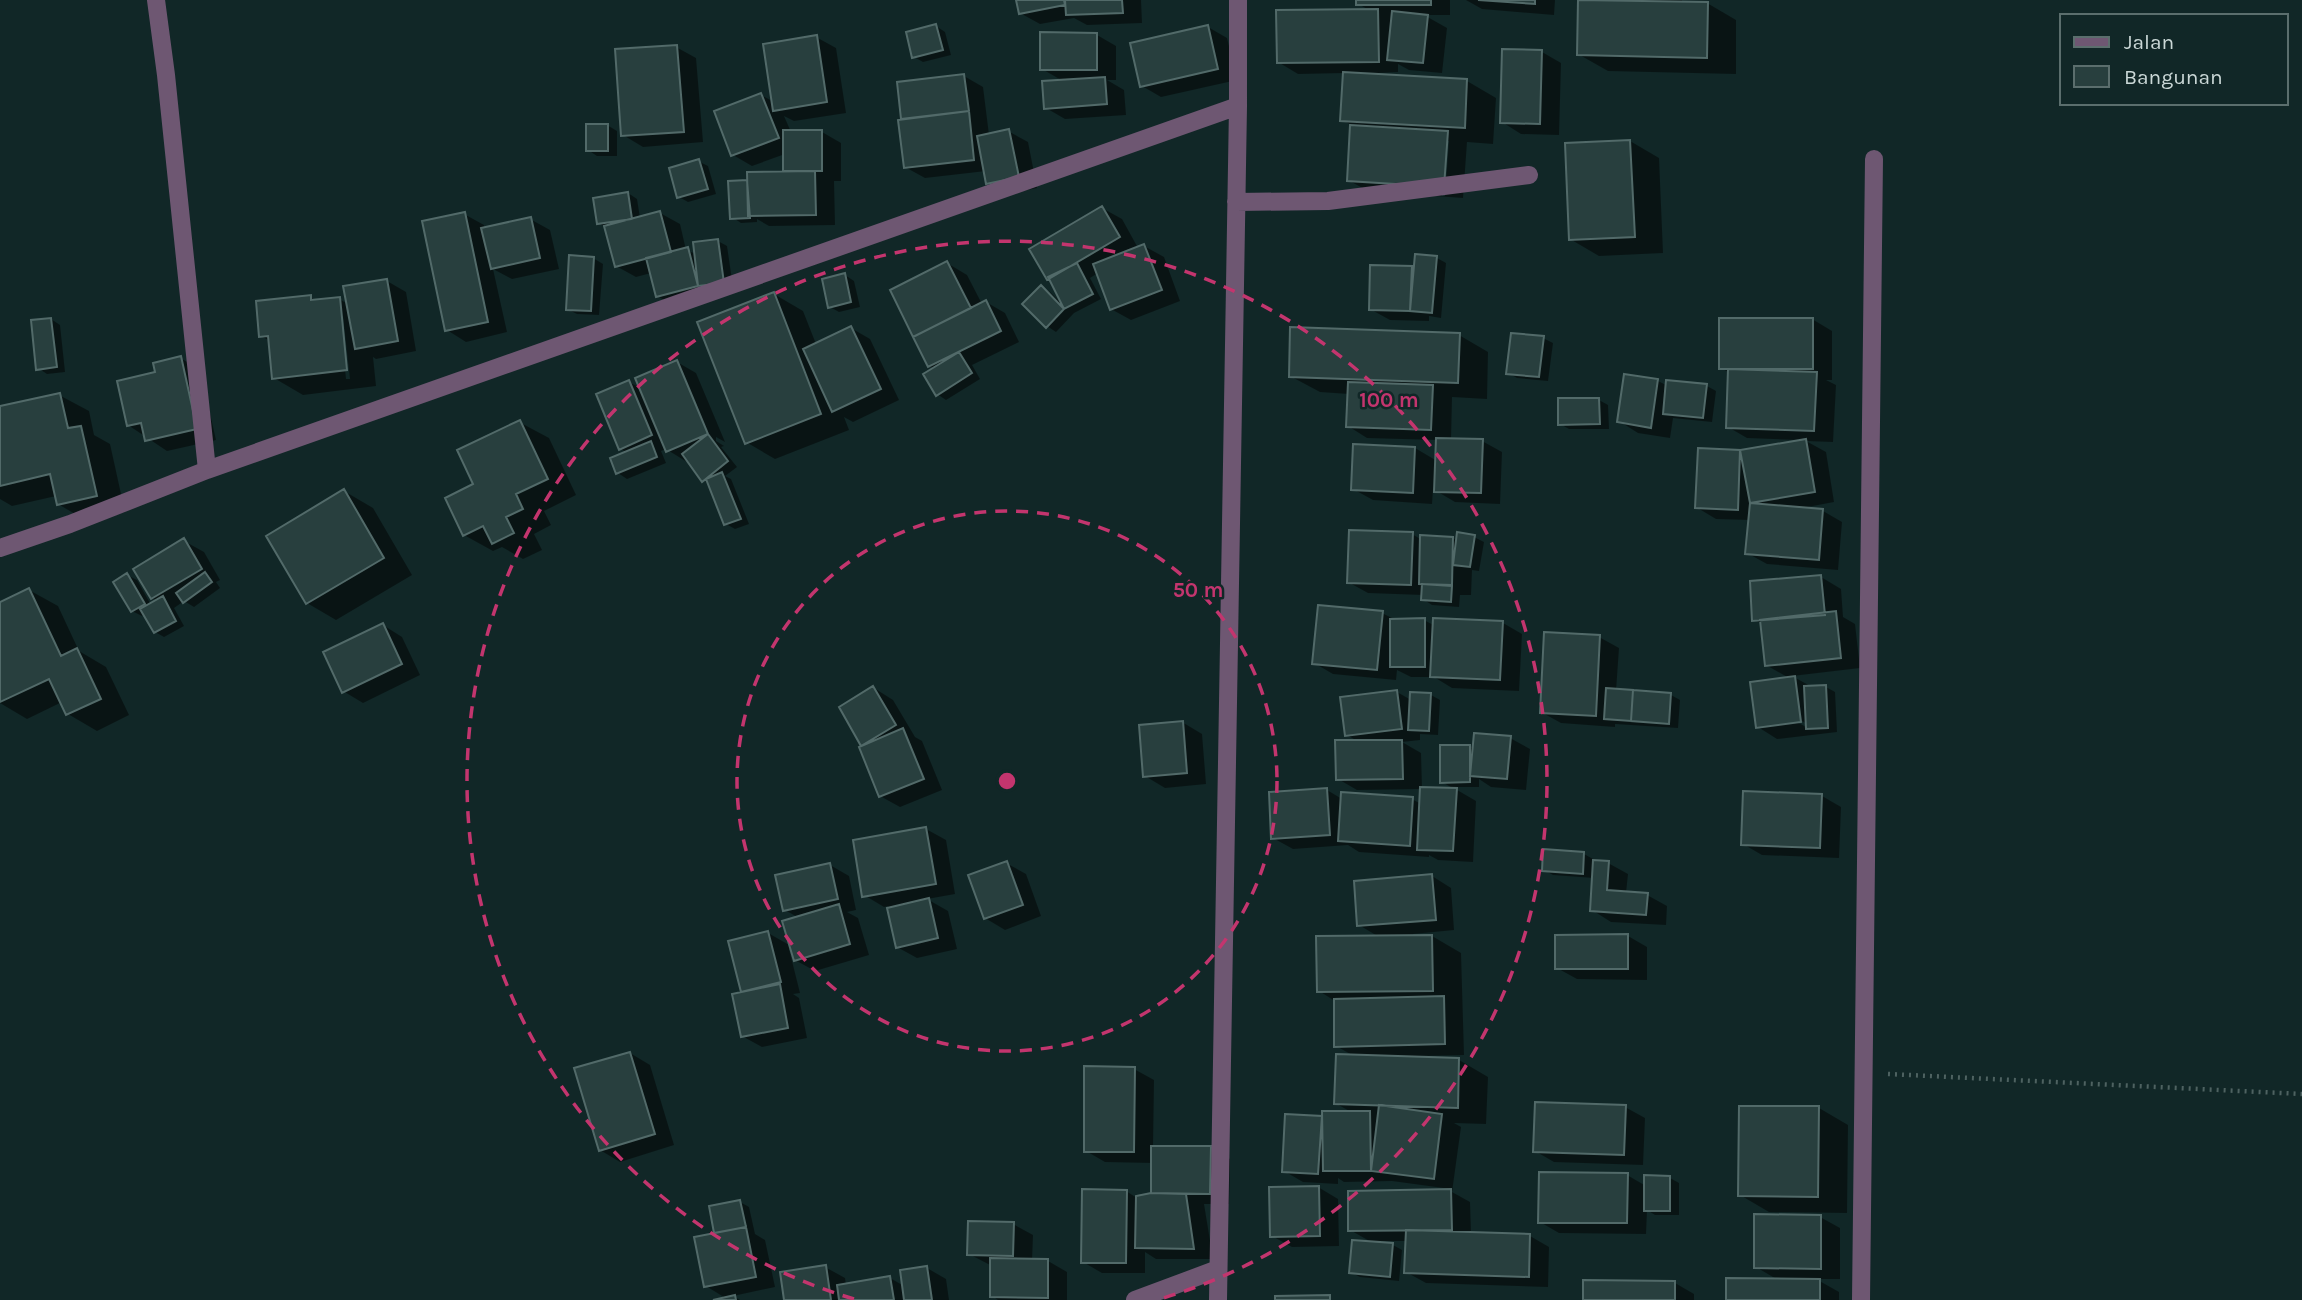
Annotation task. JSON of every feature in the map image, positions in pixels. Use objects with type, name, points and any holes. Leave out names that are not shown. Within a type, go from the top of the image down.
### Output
[{"type":"street","points":[[156,0],[207,470]]},
{"type":"street","points":[[1218,1300],[1238,0]]},
{"type":"street","points":[[0,548],[70,524],[207,470],[1238,106]]},
{"type":"street","points":[[1861,1300],[1874,159]]},
{"type":"street","points":[[1236,202],[1328,201],[1530,175]]},
{"type":"street","points":[[1135,1300],[1219,1269]]},
{"type":"path","points":[[1863,1072],[2302,1094]]},
{"type":"building","points":[[1016,0],[1064,0],[1065,5],[1019,14]]},
{"type":"building","points":[[1065,0],[1122,0],[1123,13],[1066,15]]},
{"type":"building","points":[[1356,0],[1431,0],[1431,5],[1356,5]]},
{"type":"building","points":[[1478,0],[1535,0],[1535,4]]},
{"type":"building","points":[[1578,0],[1708,2],[1707,58],[1577,55]]},
{"type":"building","points":[[1378,9],[1379,62],[1277,63],[1276,10]]},
{"type":"building","points":[[1392,11],[1428,15],[1423,63],[1387,60]]},
{"type":"building","points":[[936,24],[943,50],[912,58],[906,32]]},
{"type":"building","points":[[1208,25],[1218,69],[1140,87],[1130,43]]},
{"type":"building","points":[[1040,32],[1097,33],[1097,70],[1040,70]]},
{"type":"building","points":[[817,35],[827,102],[773,111],[763,44]]},
{"type":"building","points":[[677,45],[684,132],[621,136],[615,49]]},
{"type":"building","points":[[1502,49],[1542,50],[1540,124],[1500,123]]},
{"type":"building","points":[[1343,72],[1467,79],[1465,128],[1340,121]]},
{"type":"building","points":[[964,74],[969,111],[901,119],[897,82]]},
{"type":"building","points":[[1105,77],[1107,104],[1044,109],[1042,81]]},
{"type":"building","points":[[761,93],[779,138],[731,156],[714,111]]},
{"type":"building","points":[[969,111],[974,160],[904,168],[898,120]]},
{"type":"building","points":[[586,124],[608,124],[608,151],[586,151]]},
{"type":"building","points":[[1350,125],[1448,131],[1444,187],[1347,181]]},
{"type":"building","points":[[1009,129],[1019,177],[986,184],[977,136]]},
{"type":"building","points":[[783,130],[822,130],[822,171],[783,171]]},
{"type":"building","points":[[1630,140],[1635,237],[1569,240],[1565,143]]},
{"type":"building","points":[[699,159],[708,189],[677,198],[669,168]]},
{"type":"building","points":[[815,171],[816,215],[748,216],[747,172]]},
{"type":"building","points":[[747,180],[750,218],[730,219],[728,181]]},
{"type":"building","points":[[628,192],[632,219],[597,224],[593,198]]},
{"type":"building","points":[[1102,206],[1120,237],[1047,280],[1029,249]]},
{"type":"building","points":[[660,211],[671,252],[615,267],[604,226]]},
{"type":"building","points":[[465,212],[488,322],[445,331],[422,221]]},
{"type":"building","points":[[531,217],[540,258],[491,269],[481,228]]},
{"type":"building","points":[[718,239],[724,283],[698,286],[693,242]]},
{"type":"building","points":[[1144,244],[1162,290],[1110,310],[1093,264]]},
{"type":"building","points":[[688,247],[698,286],[656,297],[646,258]]},
{"type":"building","points":[[1415,254],[1437,256],[1432,313],[1410,311]]},
{"type":"building","points":[[569,255],[594,257],[591,311],[566,310]]},
{"type":"building","points":[[947,261],[971,308],[913,337],[890,290]]},
{"type":"building","points":[[1077,263],[1093,294],[1064,309],[1048,277]]},
{"type":"building","points":[[1370,265],[1412,266],[1410,311],[1369,310]]},
{"type":"building","points":[[845,273],[851,302],[828,308],[822,279]]},
{"type":"building","points":[[387,279],[398,341],[355,349],[343,286]]},
{"type":"building","points":[[1041,285],[1064,309],[1046,328],[1022,304]]},
{"type":"building","points":[[774,292],[821,414],[745,444],[697,322]]},
{"type":"building","points":[[311,295],[311,300],[340,297],[347,370],[272,379],[268,336],[259,337],[256,301]]},
{"type":"building","points":[[986,300],[1001,331],[928,367],[913,337]]},
{"type":"building","points":[[51,318],[57,367],[36,370],[31,320]]},
{"type":"building","points":[[1719,318],[1813,318],[1813,369],[1719,369]]},
{"type":"building","points":[[851,326],[881,389],[832,412],[803,349]]},
{"type":"building","points":[[1290,327],[1460,333],[1458,383],[1289,377]]},
{"type":"building","points":[[1511,333],[1544,336],[1539,377],[1506,374]]},
{"type":"building","points":[[959,352],[972,373],[936,396],[923,374]]},
{"type":"building","points":[[181,356],[197,429],[145,441],[141,423],[127,426],[117,381],[155,372],[153,363]]},
{"type":"building","points":[[677,360],[708,434],[666,452],[635,378]]},
{"type":"building","points":[[1728,369],[1817,372],[1814,431],[1726,428]]},
{"type":"building","points":[[1624,374],[1658,379],[1651,428],[1617,422]]},
{"type":"building","points":[[629,380],[652,435],[619,450],[596,394]]},
{"type":"building","points":[[1666,380],[1707,384],[1703,418],[1663,414]]},
{"type":"building","points":[[1348,382],[1433,385],[1431,430],[1346,427]]},
{"type":"building","points":[[60,393],[68,428],[81,426],[97,496],[57,505],[50,474],[0,486],[0,406]]},
{"type":"building","points":[[1558,398],[1599,398],[1600,424],[1558,425]]},
{"type":"building","points":[[520,420],[548,479],[516,494],[523,509],[506,517],[514,533],[492,544],[483,526],[463,536],[445,498],[473,484],[457,450]]},
{"type":"building","points":[[708,434],[728,461],[702,482],[682,454]]},
{"type":"building","points":[[1436,438],[1483,439],[1481,493],[1434,492]]},
{"type":"building","points":[[1806,439],[1815,492],[1750,503],[1740,450]]},
{"type":"building","points":[[651,441],[657,457],[616,474],[610,458]]},
{"type":"building","points":[[1353,444],[1415,447],[1413,493],[1351,490]]},
{"type":"building","points":[[1698,448],[1740,450],[1738,510],[1695,508]]},
{"type":"building","points":[[722,472],[741,519],[724,525],[706,479]]},
{"type":"building","points":[[344,489],[384,558],[306,604],[266,536]]},
{"type":"building","points":[[1750,503],[1823,509],[1819,560],[1745,554]]},
{"type":"building","points":[[1349,530],[1413,532],[1411,585],[1347,583]]},
{"type":"building","points":[[1457,532],[1475,535],[1470,567],[1453,565]]},
{"type":"building","points":[[1420,535],[1453,537],[1452,585],[1419,584]]},
{"type":"building","points":[[184,538],[202,569],[151,599],[133,569]]},
{"type":"building","points":[[205,572],[212,582],[183,603],[176,593]]},
{"type":"building","points":[[127,573],[145,604],[131,612],[113,582]]},
{"type":"building","points":[[1821,575],[1825,615],[1752,621],[1750,581]]},
{"type":"building","points":[[1422,584],[1452,586],[1451,602],[1421,600]]},
{"type":"building","points":[[29,588],[61,656],[77,648],[101,699],[66,715],[49,679],[0,702],[0,602]]},
{"type":"building","points":[[163,596],[176,621],[154,633],[140,609]]},
{"type":"building","points":[[1318,605],[1383,611],[1377,670],[1312,664]]},
{"type":"building","points":[[1836,611],[1841,658],[1765,666],[1760,620]]},
{"type":"building","points":[[1425,618],[1425,667],[1390,667],[1390,619]]},
{"type":"building","points":[[1433,618],[1503,621],[1500,680],[1430,677]]},
{"type":"building","points":[[383,623],[402,664],[342,693],[323,652]]},
{"type":"building","points":[[1544,632],[1600,635],[1596,716],[1540,713]]},
{"type":"building","points":[[1795,676],[1801,722],[1756,728],[1750,682]]},
{"type":"building","points":[[1826,685],[1828,728],[1806,729],[1804,686]]},
{"type":"building","points":[[873,686],[896,725],[861,746],[839,707]]},
{"type":"building","points":[[1606,688],[1633,690],[1631,721],[1604,719]]},
{"type":"building","points":[[1397,690],[1402,729],[1345,736],[1340,697]]},
{"type":"building","points":[[1633,690],[1671,693],[1669,724],[1631,721]]},
{"type":"building","points":[[1410,692],[1431,693],[1429,731],[1408,730]]},
{"type":"building","points":[[1183,721],[1187,773],[1143,777],[1139,725]]},
{"type":"building","points":[[903,728],[924,779],[879,797],[859,747]]},
{"type":"building","points":[[1474,733],[1511,736],[1507,779],[1470,776]]},
{"type":"building","points":[[1335,740],[1402,740],[1403,779],[1336,780]]},
{"type":"building","points":[[1440,745],[1470,745],[1470,782],[1440,783]]},
{"type":"building","points":[[1420,787],[1457,788],[1453,851],[1417,850]]},
{"type":"building","points":[[1327,788],[1330,835],[1271,839],[1269,792]]},
{"type":"building","points":[[1743,791],[1822,794],[1820,848],[1741,845]]},
{"type":"building","points":[[1341,792],[1413,797],[1410,846],[1338,841]]},
{"type":"building","points":[[926,827],[936,884],[862,897],[853,840]]},
{"type":"building","points":[[1543,849],[1584,852],[1583,874],[1542,871]]},
{"type":"building","points":[[1593,860],[1609,861],[1607,890],[1648,893],[1646,915],[1590,911]]},
{"type":"building","points":[[1007,861],[1023,905],[984,919],[968,875]]},
{"type":"building","points":[[830,863],[838,899],[783,911],[775,875]]},
{"type":"building","points":[[1432,874],[1436,920],[1357,926],[1354,881]]},
{"type":"building","points":[[929,898],[938,938],[896,948],[887,908]]},
{"type":"building","points":[[839,904],[850,944],[794,961],[782,921]]},
{"type":"building","points":[[768,931],[781,982],[741,992],[728,941]]},
{"type":"building","points":[[1628,934],[1628,969],[1555,969],[1555,935]]},
{"type":"building","points":[[1432,935],[1433,991],[1317,992],[1316,936]]},
{"type":"building","points":[[780,984],[788,1028],[741,1037],[732,994]]},
{"type":"building","points":[[1444,996],[1445,1044],[1334,1047],[1334,999]]},
{"type":"building","points":[[630,1052],[655,1134],[599,1151],[574,1068]]},
{"type":"building","points":[[1336,1054],[1459,1058],[1458,1108],[1334,1104]]},
{"type":"building","points":[[1084,1066],[1135,1067],[1134,1152],[1084,1152]]},
{"type":"building","points":[[1535,1102],[1626,1105],[1624,1155],[1533,1152]]},
{"type":"building","points":[[1379,1105],[1442,1114],[1434,1179],[1371,1171]]},
{"type":"building","points":[[1739,1106],[1819,1106],[1818,1197],[1738,1196]]},
{"type":"building","points":[[1322,1111],[1370,1111],[1371,1171],[1323,1171]]},
{"type":"building","points":[[1285,1114],[1322,1116],[1318,1174],[1282,1172]]},
{"type":"building","points":[[1151,1146],[1211,1146],[1210,1194],[1151,1193]]},
{"type":"building","points":[[1539,1172],[1628,1173],[1627,1223],[1538,1223]]},
{"type":"building","points":[[1644,1175],[1670,1176],[1670,1211],[1644,1211]]},
{"type":"building","points":[[1319,1186],[1320,1236],[1270,1237],[1269,1187]]},
{"type":"building","points":[[1082,1189],[1127,1190],[1126,1263],[1081,1263]]},
{"type":"building","points":[[1451,1189],[1452,1230],[1348,1231],[1348,1191]]},
{"type":"building","points":[[1151,1193],[1186,1194],[1194,1249],[1135,1248],[1136,1196]]},
{"type":"building","points":[[740,1200],[746,1227],[714,1233],[709,1206]]},
{"type":"building","points":[[1754,1214],[1821,1215],[1821,1269],[1754,1268]]},
{"type":"building","points":[[968,1221],[1014,1222],[1013,1256],[967,1255]]},
{"type":"building","points":[[746,1227],[756,1277],[704,1287],[694,1237]]},
{"type":"building","points":[[1406,1230],[1530,1234],[1529,1277],[1404,1273]]},
{"type":"building","points":[[1352,1240],[1393,1243],[1390,1277],[1349,1273]]},
{"type":"building","points":[[990,1258],[1048,1259],[1048,1298],[990,1297]]},
{"type":"building","points":[[826,1265],[831,1300],[784,1300],[780,1272]]},
{"type":"building","points":[[927,1266],[932,1300],[904,1300],[900,1270]]},
{"type":"building","points":[[890,1276],[894,1300],[839,1300],[837,1285]]},
{"type":"building","points":[[1726,1278],[1820,1279],[1820,1300],[1726,1300]]},
{"type":"building","points":[[1583,1280],[1675,1281],[1675,1300],[1583,1300]]},
{"type":"building","points":[[735,1295],[736,1300],[713,1300]]},
{"type":"building","points":[[1330,1295],[1330,1300],[1275,1300],[1275,1296]]}]
